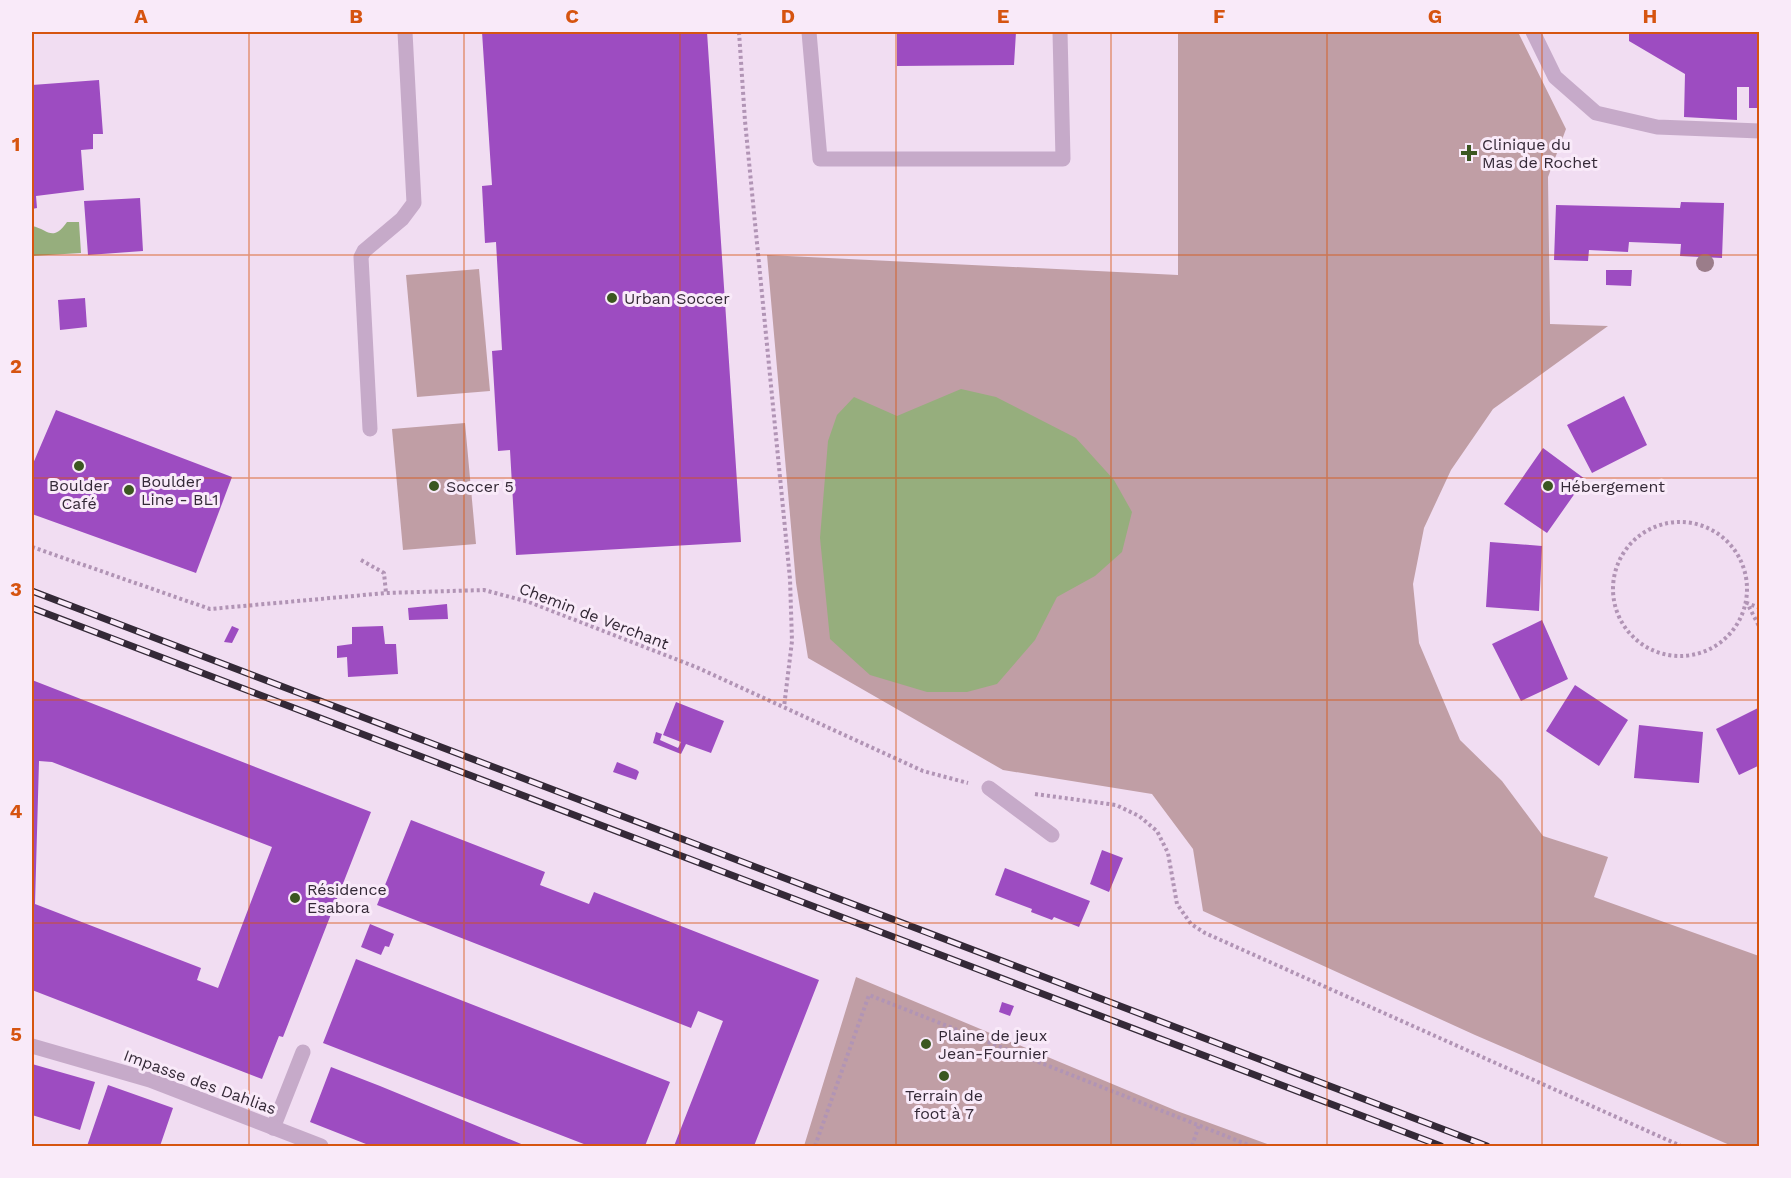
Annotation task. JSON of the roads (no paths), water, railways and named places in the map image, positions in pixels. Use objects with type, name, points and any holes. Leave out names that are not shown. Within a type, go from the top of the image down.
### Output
[{"type":"street","points":[[370,429],[361,257],[364,251],[402,219],[414,203],[405,32]]},
{"type":"street","points":[[809,32],[820,159],[1063,159],[1060,32]]},
{"type":"street","points":[[1533,32],[1555,77],[1596,113],[1657,127],[1760,131]]},
{"type":"street","points":[[989,788],[1053,835]]},
{"type":"street","name":"Impasse des Dahlias","points":[[32,1046],[150,1080],[316,1146]]},
{"type":"street","points":[[273,1128],[303,1052]]},
{"type":"railway","points":[[32,591],[1487,1146]]},
{"type":"railway","points":[[32,608],[1441,1146]]},
{"type":"place","name":"Clinique du Mas de Rochet","points":[[1469,153]]},
{"type":"place","name":"Urban Soccer","points":[[612,298]]},
{"type":"place","name":"Boulder Café","points":[[79,466]]},
{"type":"place","name":"Soccer 5","points":[[434,486]]},
{"type":"place","name":"Hébergement","points":[[1548,486]]},
{"type":"place","name":"Boulder Line - BL1","points":[[129,490]]},
{"type":"place","name":"Résidence Esabora","points":[[295,898]]},
{"type":"place","name":"Plaine de jeux Jean-Fournier","points":[[926,1044]]},
{"type":"place","name":"Terrain de foot à 7","points":[[944,1076]]}]
